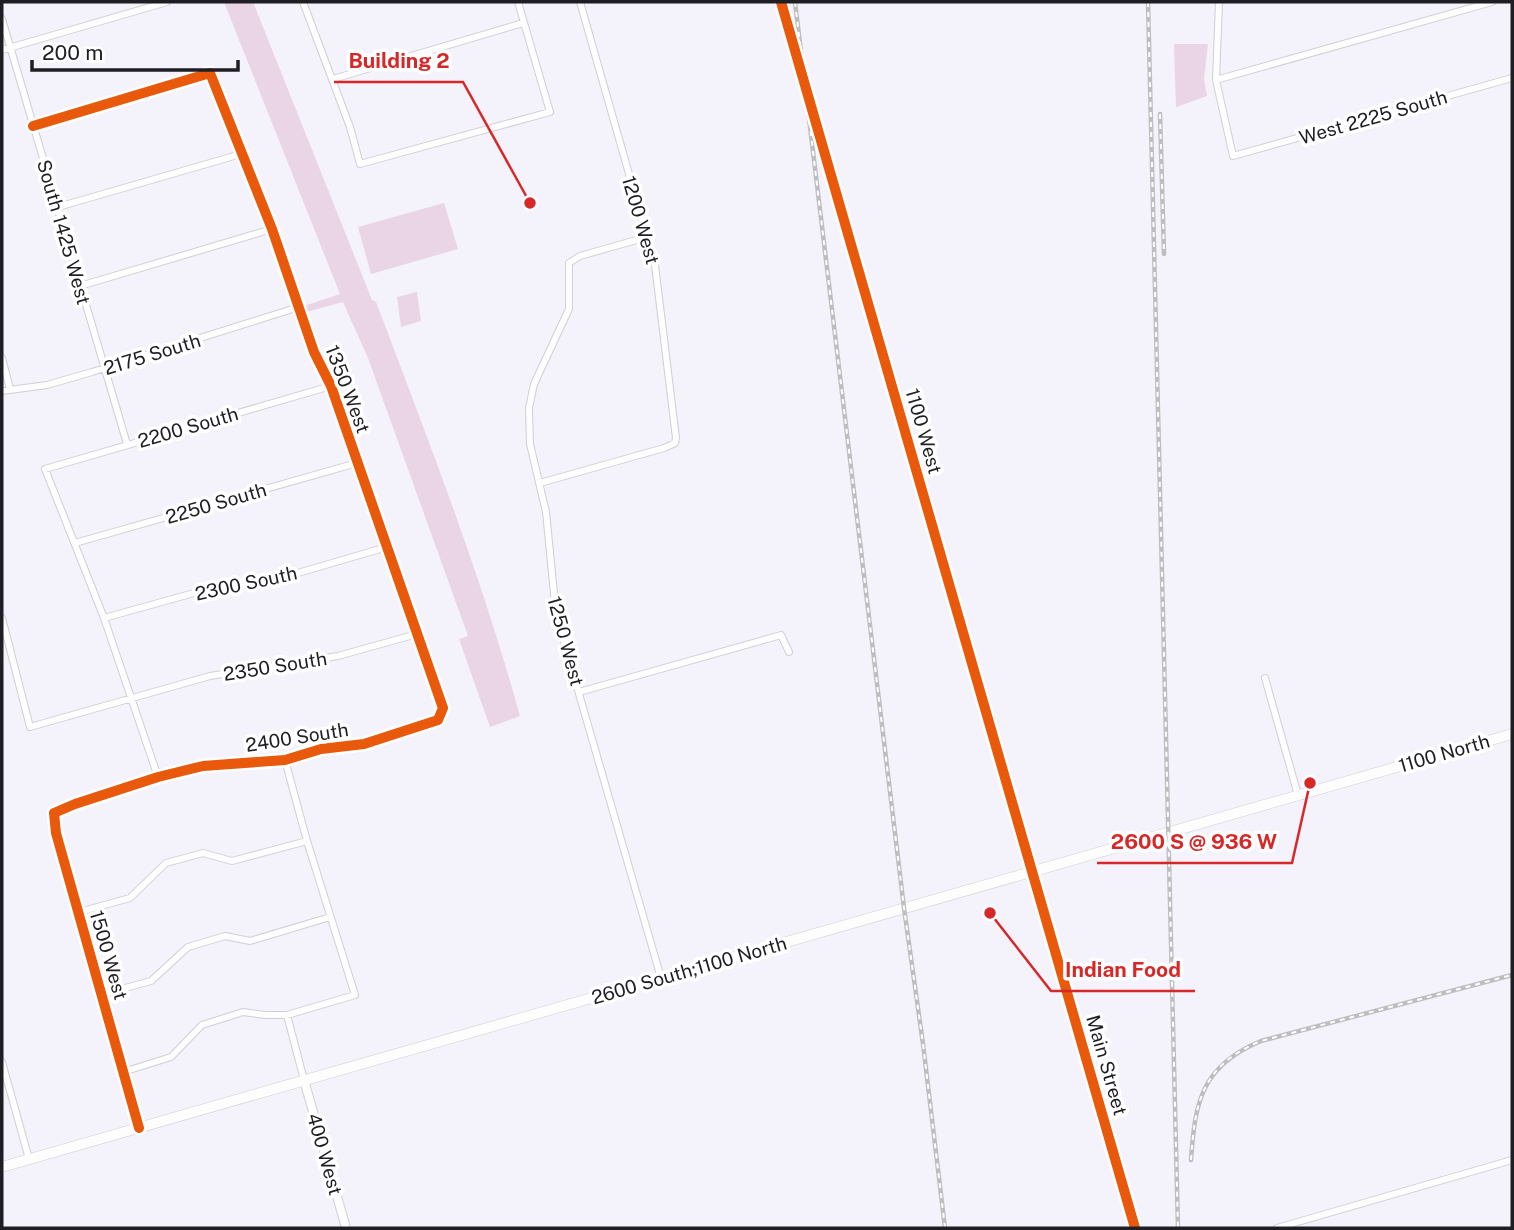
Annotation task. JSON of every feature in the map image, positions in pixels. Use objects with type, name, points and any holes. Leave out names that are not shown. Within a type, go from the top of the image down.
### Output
[{"type":"main road","name":"1100 North","points":[[1375,773],[1512,734]]},
{"type":"main road","name":"2600 South;1100 North","points":[[2,1167],[1375,773]]},
{"type":"street","points":[[2,50],[167,2]]},
{"type":"street","points":[[303,2],[333,79],[360,164],[550,112],[517,2]]},
{"type":"street","name":"1200 West","points":[[540,483],[676,443],[657,276],[580,2]]},
{"type":"street","name":"1100 West","points":[[782,2],[1033,871]]},
{"type":"street","points":[[1219,2],[1216,80],[1487,2]]},
{"type":"street","name":"South 1425 West","points":[[2,19],[127,444]]},
{"type":"street","points":[[333,79],[523,23]]},
{"type":"street","name":"1350 West","points":[[33,127],[210,73],[272,229],[314,352],[331,386],[443,708],[438,720]]},
{"type":"street","name":"West 2225 South","points":[[1216,80],[1233,156],[1512,78]]},
{"type":"street","points":[[58,207],[241,153]]},
{"type":"street","points":[[80,286],[272,229]]},
{"type":"street","name":"1250 West","points":[[647,237],[580,256],[569,264],[571,296],[568,315],[539,370],[529,408],[530,444],[546,512],[556,614],[662,978]]},
{"type":"street","name":"2175 South","points":[[2,391],[47,385],[104,369],[299,307]]},
{"type":"street","points":[[2,358],[10,389]]},
{"type":"street","name":"2200 South","points":[[75,543],[45,468],[331,386]]},
{"type":"street","name":"2250 South","points":[[75,543],[357,463]]},
{"type":"street","points":[[75,543],[132,696],[158,777]]},
{"type":"street","name":"2300 South","points":[[104,618],[194,593],[290,575],[387,547]]},
{"type":"street","name":"2350 South","points":[[2,618],[30,727],[210,676],[338,656],[417,634]]},
{"type":"street","points":[[579,692],[781,635],[789,652]]},
{"type":"street","points":[[1265,678],[1298,795]]},
{"type":"street","name":"2400 South","points":[[158,777],[202,766],[285,760],[321,749],[364,744],[438,720]]},
{"type":"street","points":[[123,1072],[171,1057],[202,1026],[243,1012],[287,1015],[355,995],[285,760]]},
{"type":"street","name":"1500 West","points":[[139,1128],[56,833],[54,813],[158,777]]},
{"type":"street","points":[[79,912],[130,898],[166,863],[203,853],[232,861],[307,841]]},
{"type":"street","name":"Main Street","points":[[1033,871],[1135,1228]]},
{"type":"street","points":[[103,994],[151,981],[188,947],[225,936],[250,942],[330,917]]},
{"type":"street","points":[[287,1015],[304,1080]]},
{"type":"street","points":[[2,1062],[29,1159]]},
{"type":"street","name":"400 West","points":[[304,1080],[346,1228]]},
{"type":"street","points":[[1277,1228],[1512,1160]]},
{"type":"shaded area","points":[[224,2],[253,2],[372,300],[376,302],[415,405],[471,559],[520,716],[490,727],[459,639],[468,636],[368,358],[343,302],[306,312],[304,306],[340,294]]},
{"type":"shaded area","points":[[1174,44],[1208,44],[1204,79],[1207,96],[1176,107]]},
{"type":"shaded area","points":[[444,203],[458,249],[371,274],[358,227]]},
{"type":"shaded area","points":[[417,292],[421,321],[401,327],[397,297]]},
{"type":"railway","points":[[795,2],[945,1228]]},
{"type":"railway","points":[[1148,2],[1178,1228]]},
{"type":"railway","points":[[1160,114],[1164,254]]},
{"type":"railway","points":[[1191,1160],[1195,1120],[1205,1088],[1225,1062],[1241,1051],[1261,1041],[1512,975]]},
{"type":"cycle path","points":[[781,2],[1135,1228]]},
{"type":"cycle path","points":[[33,126],[210,73],[272,229],[314,352],[331,386],[443,708],[438,720],[364,744],[321,749],[285,760],[203,766],[158,777],[54,813],[56,833],[139,1128]]},
{"type":"place","name":"Building 2","points":[[530,203]]},
{"type":"place","name":"2600 S @ 936 W","points":[[1310,783]]},
{"type":"place","name":"Indian Food","points":[[990,913]]}]
